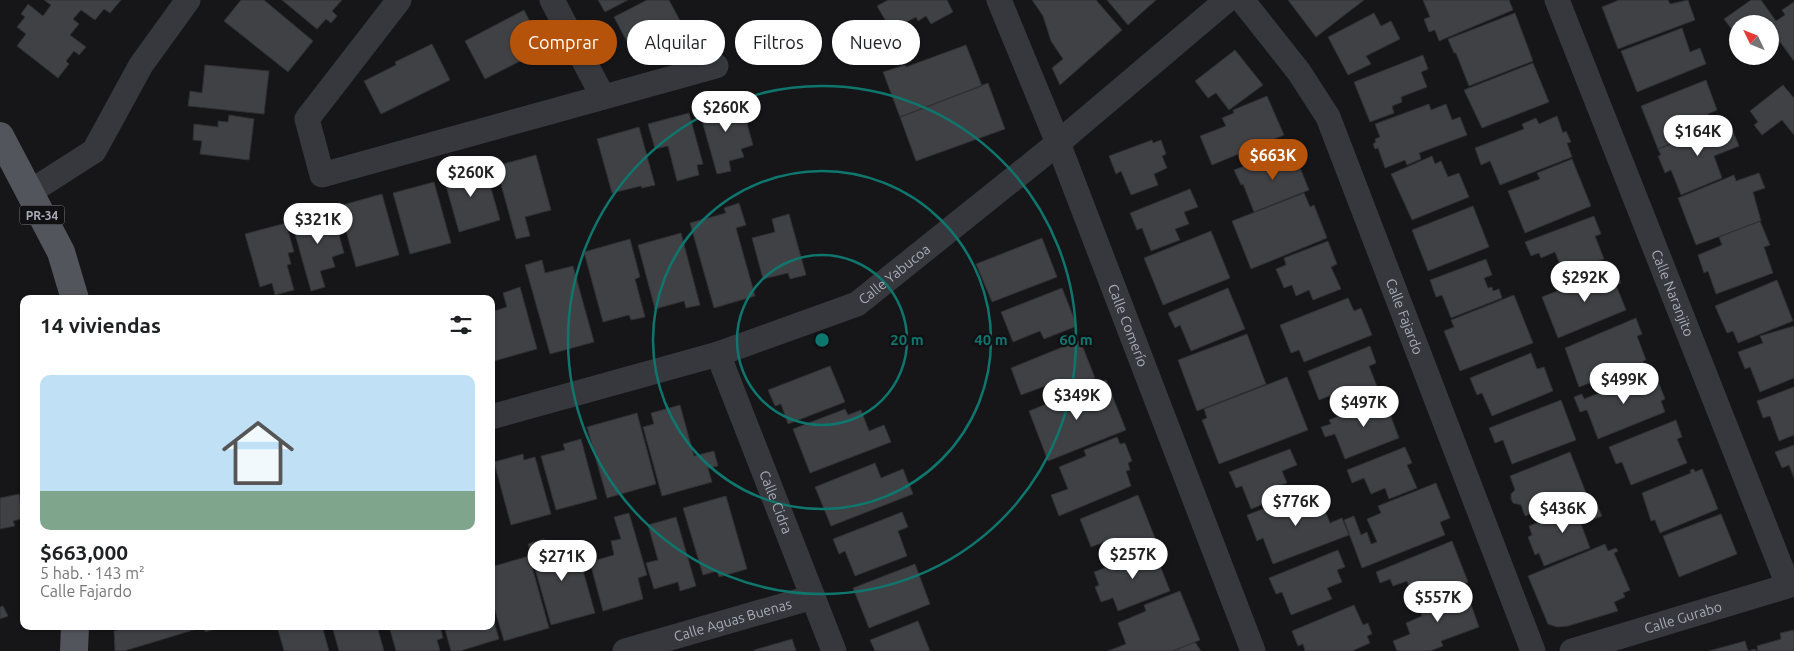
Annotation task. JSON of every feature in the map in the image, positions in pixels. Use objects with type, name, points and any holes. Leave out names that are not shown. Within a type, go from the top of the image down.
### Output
[{"type":"main road","name":"PR-34","points":[[0,136],[61,252],[74,295]]},
{"type":"main road","points":[[74,651],[75,630]]},
{"type":"street","points":[[30,192],[94,151],[141,65],[188,0]]},
{"type":"street","points":[[399,0],[307,119],[322,176],[716,66]]},
{"type":"street","points":[[552,0],[604,97]]},
{"type":"street","name":"Calle Comerío","points":[[999,0],[1058,143],[1253,651]]},
{"type":"street","name":"Calle Yabucoa","points":[[495,416],[718,354],[856,304],[1058,143],[1227,0]]},
{"type":"street","name":"Calle Fajardo","points":[[1242,0],[1300,72],[1328,117],[1533,651]]},
{"type":"street","name":"Calle Naranjito","points":[[1557,0],[1791,584]]},
{"type":"street","name":"Calle Cidra","points":[[718,354],[834,651]]},
{"type":"street","name":"Calle Gurabo","points":[[1572,651],[1791,584]]},
{"type":"street","name":"Calle Aguas Buenas","points":[[625,651],[813,597]]},
{"type":"building","points":[[44,0],[121,0],[110,13],[104,9],[95,20],[81,10],[73,19],[79,24],[70,35],[86,47],[79,55],[74,51],[66,61],[69,64],[58,78],[17,46],[26,34],[17,27],[25,17],[21,14],[28,4],[43,16],[51,5]]},
{"type":"building","points":[[241,0],[264,0],[313,41],[288,72],[224,21]]},
{"type":"building","points":[[282,0],[342,0],[332,11],[337,16],[331,23],[326,19],[317,29]]},
{"type":"building","points":[[598,0],[628,0],[605,12]]},
{"type":"building","points":[[647,0],[669,0],[680,20],[627,20],[627,42],[614,17]]},
{"type":"building","points":[[888,0],[947,0],[953,12],[931,24],[926,16],[920,20],[916,17],[910,20],[885,20],[877,6]]},
{"type":"building","points":[[1032,0],[1096,0],[1122,30],[1060,85],[1052,68],[1063,59],[1051,41],[1043,16]]},
{"type":"building","points":[[1107,0],[1156,0],[1128,25]]},
{"type":"building","points":[[1288,0],[1364,0],[1316,37]]},
{"type":"building","points":[[1423,0],[1509,0],[1513,10],[1439,41],[1435,30],[1429,32],[1424,19],[1430,17]]},
{"type":"building","points":[[1619,0],[1668,0],[1670,4],[1688,0],[1695,20],[1618,49],[1602,7]]},
{"type":"building","points":[[1751,0],[1761,0],[1772,15],[1730,15]]},
{"type":"building","points":[[1794,2],[1794,61],[1780,42],[1779,19],[1785,15],[1782,10]]},
{"type":"building","points":[[524,10],[529,20],[510,20],[510,65],[513,65],[485,79],[465,41]]},
{"type":"building","points":[[1374,13],[1381,26],[1391,21],[1400,39],[1366,56],[1371,64],[1348,75],[1328,37]]},
{"type":"building","points":[[1515,13],[1533,61],[1469,86],[1456,53],[1454,53],[1448,39]]},
{"type":"building","points":[[1729,15],[1729,26],[1724,19]]},
{"type":"building","points":[[1682,28],[1690,52],[1700,48],[1706,64],[1637,92],[1621,51]]},
{"type":"building","points":[[432,44],[450,80],[381,114],[364,81],[396,65],[395,62]]},
{"type":"building","points":[[966,45],[982,86],[900,117],[883,72],[905,65],[906,67],[920,65],[920,62]]},
{"type":"building","points":[[1235,50],[1263,85],[1229,110],[1216,93],[1208,98],[1195,81]]},
{"type":"building","points":[[1423,55],[1428,69],[1421,72],[1427,87],[1401,97],[1402,102],[1392,106],[1394,113],[1370,122],[1354,82]]},
{"type":"building","points":[[1533,63],[1549,102],[1482,128],[1464,90]]},
{"type":"building","points":[[205,65],[269,71],[264,114],[188,106],[190,91],[202,93]]},
{"type":"building","points":[[1706,80],[1717,110],[1708,114],[1713,125],[1658,149],[1641,106]]},
{"type":"building","points":[[988,83],[1005,129],[916,161],[900,117]]},
{"type":"building","points":[[1783,85],[1794,98],[1794,135],[1782,120],[1762,135],[1754,125],[1758,122],[1750,111]]},
{"type":"building","points":[[1267,96],[1284,135],[1212,165],[1200,136],[1226,126],[1222,118],[1234,113],[1233,110]]},
{"type":"building","points":[[740,99],[753,145],[741,149],[744,157],[729,161],[731,171],[717,174],[699,110]]},
{"type":"building","points":[[1429,104],[1431,110],[1446,104],[1452,120],[1460,117],[1467,135],[1419,153],[1421,159],[1407,165],[1405,160],[1385,168],[1378,148],[1375,149],[1373,144],[1376,142],[1375,139],[1380,137],[1375,124]]},
{"type":"building","points":[[689,113],[703,164],[697,165],[699,175],[677,181],[668,146],[655,149],[648,124]]},
{"type":"building","points":[[229,115],[254,119],[249,160],[200,154],[202,141],[193,140],[194,124],[218,127],[218,121],[228,122]]},
{"type":"building","points":[[1557,116],[1563,133],[1566,131],[1571,142],[1567,143],[1572,157],[1500,185],[1490,161],[1481,165],[1475,148],[1524,129],[1522,124],[1536,118],[1539,124]]},
{"type":"building","points":[[1729,121],[1739,146],[1714,156],[1722,178],[1681,195],[1671,170],[1665,173],[1658,156],[1661,155],[1658,149]]},
{"type":"building","points":[[639,127],[655,185],[642,188],[641,186],[612,193],[597,139]]},
{"type":"building","points":[[1152,140],[1153,143],[1161,140],[1166,154],[1162,156],[1167,168],[1154,174],[1158,185],[1131,195],[1121,171],[1116,174],[1109,156]]},
{"type":"building","points":[[1293,150],[1309,190],[1254,212],[1243,184],[1241,185],[1234,170],[1247,165],[1248,168]]},
{"type":"building","points":[[536,155],[551,210],[525,217],[530,236],[516,239],[496,166]]},
{"type":"building","points":[[1432,156],[1435,164],[1441,161],[1448,177],[1459,173],[1469,197],[1412,220],[1391,174]]},
{"type":"building","points":[[1572,159],[1591,206],[1525,233],[1508,191],[1540,179],[1537,173]]},
{"type":"building","points":[[484,164],[500,220],[459,232],[443,175]]},
{"type":"building","points":[[1759,173],[1765,188],[1753,192],[1761,221],[1696,245],[1678,198],[1734,175],[1736,181]]},
{"type":"building","points":[[434,182],[451,243],[410,254],[393,193]]},
{"type":"building","points":[[1190,189],[1198,207],[1184,212],[1189,224],[1175,229],[1180,240],[1151,251],[1142,228],[1137,230],[1130,213]]},
{"type":"building","points":[[1304,193],[1310,207],[1314,205],[1327,238],[1251,269],[1232,221]]},
{"type":"building","points":[[382,194],[399,255],[356,267],[339,206]]},
{"type":"building","points":[[739,203],[746,225],[736,228],[755,296],[714,308],[690,223],[726,213],[724,208]]},
{"type":"building","points":[[1473,206],[1489,247],[1428,271],[1412,230]]},
{"type":"building","points":[[332,209],[344,253],[332,257],[335,267],[320,271],[325,287],[311,291],[291,220]]},
{"type":"building","points":[[789,214],[806,275],[790,279],[788,273],[763,279],[752,238],[775,232],[772,219]]},
{"type":"building","points":[[1594,216],[1601,234],[1595,236],[1604,259],[1564,275],[1555,252],[1541,258],[1539,253],[1531,256],[1525,242]]},
{"type":"building","points":[[1760,221],[1770,245],[1764,247],[1773,273],[1716,294],[1708,271],[1704,273],[1698,255],[1722,245],[1719,237]]},
{"type":"building","points":[[286,223],[294,252],[288,253],[291,264],[287,265],[294,290],[275,295],[272,283],[260,287],[245,234]]},
{"type":"building","points":[[1211,231],[1230,278],[1163,305],[1144,258]]},
{"type":"building","points":[[681,233],[700,305],[686,308],[684,301],[655,309],[638,245]]},
{"type":"building","points":[[1042,238],[1057,277],[992,302],[976,264]]},
{"type":"building","points":[[630,239],[640,277],[635,279],[645,317],[631,320],[629,315],[603,322],[584,252]]},
{"type":"building","points":[[1328,241],[1337,264],[1331,267],[1341,289],[1313,300],[1309,290],[1296,296],[1292,285],[1284,288],[1276,269],[1286,265],[1284,258]]},
{"type":"building","points":[[1486,259],[1492,275],[1484,278],[1488,288],[1492,287],[1493,291],[1499,289],[1502,298],[1451,318],[1442,295],[1436,297],[1430,280]]},
{"type":"building","points":[[542,260],[545,273],[573,266],[594,342],[550,354],[525,265]]},
{"type":"building","points":[[1615,268],[1621,283],[1616,285],[1626,310],[1558,338],[1542,297]]},
{"type":"building","points":[[1777,280],[1793,321],[1738,343],[1733,331],[1727,333],[1715,306]]},
{"type":"building","points":[[520,287],[537,349],[495,361],[495,311],[507,307],[503,293]]},
{"type":"building","points":[[1062,288],[1077,326],[1044,339],[1040,331],[1013,342],[1001,312]]},
{"type":"building","points":[[1228,288],[1245,329],[1191,351],[1180,325],[1175,328],[1168,313]]},
{"type":"building","points":[[1514,295],[1533,343],[1460,371],[1444,331],[1454,327],[1451,320]]},
{"type":"building","points":[[1348,298],[1354,311],[1361,308],[1372,335],[1304,362],[1299,350],[1291,353],[1280,325]]},
{"type":"building","points":[[1636,318],[1642,334],[1637,336],[1646,360],[1643,361],[1645,366],[1624,374],[1622,371],[1579,387],[1565,348]]},
{"type":"building","points":[[1794,326],[1794,378],[1760,392],[1750,367],[1745,369],[1738,352],[1763,343],[1760,336]]},
{"type":"building","points":[[1247,334],[1266,384],[1197,411],[1178,360]]},
{"type":"building","points":[[1080,340],[1095,378],[1060,392],[1056,382],[1021,395],[1011,368]]},
{"type":"building","points":[[1370,346],[1376,363],[1369,366],[1378,389],[1351,400],[1347,389],[1319,400],[1308,371]]},
{"type":"building","points":[[1531,353],[1537,369],[1544,367],[1553,391],[1492,416],[1482,393],[1477,395],[1470,378]]},
{"type":"building","points":[[830,366],[845,402],[788,424],[781,404],[775,406],[768,390]]},
{"type":"building","points":[[1654,371],[1665,399],[1661,401],[1665,412],[1598,439],[1587,410],[1580,412],[1574,397],[1582,394],[1584,399]]},
{"type":"building","points":[[1287,377],[1308,430],[1219,464],[1202,420],[1207,418],[1204,409]]},
{"type":"building","points":[[1106,380],[1126,430],[1048,461],[1029,411]]},
{"type":"building","points":[[1794,387],[1794,435],[1779,441],[1770,416],[1763,418],[1757,401]]},
{"type":"building","points":[[1389,396],[1395,413],[1390,414],[1399,438],[1345,459],[1335,434],[1325,437],[1321,427],[1331,424],[1329,420]]},
{"type":"building","points":[[1561,400],[1576,440],[1512,464],[1503,440],[1495,443],[1489,428]]},
{"type":"building","points":[[680,405],[694,456],[714,451],[718,466],[708,468],[712,482],[662,496],[643,427],[654,424],[651,413]]},
{"type":"building","points":[[845,409],[848,415],[861,410],[869,431],[884,425],[891,442],[810,473],[793,429]]},
{"type":"building","points":[[637,413],[656,484],[607,498],[587,427]]},
{"type":"building","points":[[1676,420],[1682,437],[1677,439],[1687,463],[1631,485],[1622,462],[1616,464],[1609,447]]},
{"type":"building","points":[[1117,437],[1120,444],[1125,443],[1132,461],[1128,463],[1130,470],[1126,471],[1131,486],[1059,516],[1051,495],[1068,489],[1059,467],[1086,456],[1084,450]]},
{"type":"building","points":[[581,439],[597,499],[556,510],[541,456],[565,450],[563,444]]},
{"type":"building","points":[[1794,445],[1794,478],[1789,465],[1782,468],[1775,452]]},
{"type":"building","points":[[1405,447],[1412,463],[1407,465],[1417,488],[1389,499],[1385,488],[1371,494],[1364,478],[1352,483],[1347,470]]},
{"type":"building","points":[[1290,449],[1297,465],[1282,471],[1287,483],[1274,488],[1279,498],[1251,509],[1242,486],[1236,488],[1229,472]]},
{"type":"building","points":[[1570,452],[1586,493],[1525,516],[1521,505],[1513,503],[1511,499],[1511,494],[1515,490],[1510,476]]},
{"type":"building","points":[[523,454],[524,460],[535,457],[551,514],[511,525],[495,462]]},
{"type":"building","points":[[875,463],[881,478],[903,469],[913,494],[831,526],[815,487]]},
{"type":"building","points":[[1694,469],[1695,472],[1702,469],[1718,509],[1660,533],[1655,520],[1651,521],[1642,493],[1691,473],[1690,470]]},
{"type":"building","points":[[1436,483],[1450,518],[1440,522],[1445,535],[1362,568],[1344,520],[1354,516],[1361,535],[1367,532],[1371,544],[1377,542],[1367,519],[1381,513],[1378,506]]},
{"type":"building","points":[[1316,489],[1330,523],[1342,518],[1349,535],[1273,564],[1263,538],[1257,541],[1247,515]]},
{"type":"building","points":[[19,494],[20,519],[13,521],[15,526],[0,529],[0,498]]},
{"type":"building","points":[[1138,495],[1155,538],[1109,556],[1104,542],[1091,547],[1080,519]]},
{"type":"building","points":[[726,496],[747,569],[719,577],[717,571],[703,575],[683,508]]},
{"type":"building","points":[[1595,500],[1602,516],[1581,524],[1590,548],[1544,566],[1539,553],[1535,555],[1528,537],[1532,535],[1529,526]]},
{"type":"building","points":[[902,512],[908,527],[898,531],[907,556],[855,576],[845,551],[839,554],[833,539]]},
{"type":"building","points":[[629,513],[647,575],[638,578],[643,599],[603,611],[590,562],[614,555],[611,541],[621,539],[614,517]]},
{"type":"building","points":[[1721,514],[1737,554],[1679,577],[1663,536]]},
{"type":"building","points":[[676,517],[696,586],[680,591],[678,582],[654,589],[646,563],[658,560],[648,525]]},
{"type":"building","points":[[544,539],[547,549],[575,542],[595,613],[551,625],[528,544]]},
{"type":"building","points":[[1452,541],[1468,582],[1429,598],[1424,586],[1411,591],[1407,581],[1393,586],[1390,579],[1380,583],[1376,572]]},
{"type":"building","points":[[1605,544],[1608,551],[1616,548],[1618,551],[1614,553],[1630,590],[1623,593],[1625,597],[1614,602],[1618,611],[1568,626],[1557,627],[1548,624],[1528,576]]},
{"type":"building","points":[[1161,546],[1167,560],[1159,563],[1170,591],[1118,611],[1113,598],[1101,602],[1095,587],[1099,585],[1094,572]]},
{"type":"building","points":[[1338,550],[1345,567],[1337,570],[1342,582],[1327,588],[1332,599],[1291,615],[1282,592],[1276,594],[1269,578]]},
{"type":"building","points":[[529,556],[549,628],[504,641],[495,611],[495,566]]},
{"type":"building","points":[[915,564],[930,604],[869,628],[853,588]]},
{"type":"building","points":[[1458,590],[1463,602],[1469,599],[1479,627],[1441,641],[1443,646],[1430,651],[1397,651],[1393,641],[1410,634],[1406,623],[1422,616],[1418,605]]},
{"type":"building","points":[[1180,591],[1200,640],[1173,651],[1108,651],[1126,644],[1118,623],[1146,611],[1144,605]]},
{"type":"building","points":[[1354,605],[1363,625],[1368,623],[1372,634],[1367,636],[1370,643],[1352,651],[1305,651],[1303,644],[1298,646],[1292,631]]},
{"type":"building","points":[[3,606],[8,616],[0,619],[0,607]]},
{"type":"building","points":[[918,621],[930,651],[875,651],[870,640]]},
{"type":"building","points":[[495,625],[499,639],[460,651],[451,651],[445,630],[495,630]]},
{"type":"building","points":[[193,630],[124,651],[115,651],[114,631]]},
{"type":"building","points":[[278,630],[323,630],[329,651],[284,651]]},
{"type":"building","points":[[333,630],[378,630],[384,651],[339,651]]},
{"type":"building","points":[[390,630],[441,630],[443,638],[437,640],[440,651],[396,651]]},
{"type":"building","points":[[1794,630],[1794,651],[1758,651],[1757,646],[1781,639],[1780,633]]},
{"type":"building","points":[[792,639],[796,651],[754,651],[754,650]]},
{"type":"building","points":[[1745,641],[1748,651],[1709,651]]},
{"type":"building","points":[[1195,642],[1201,651],[1173,651]]}]
